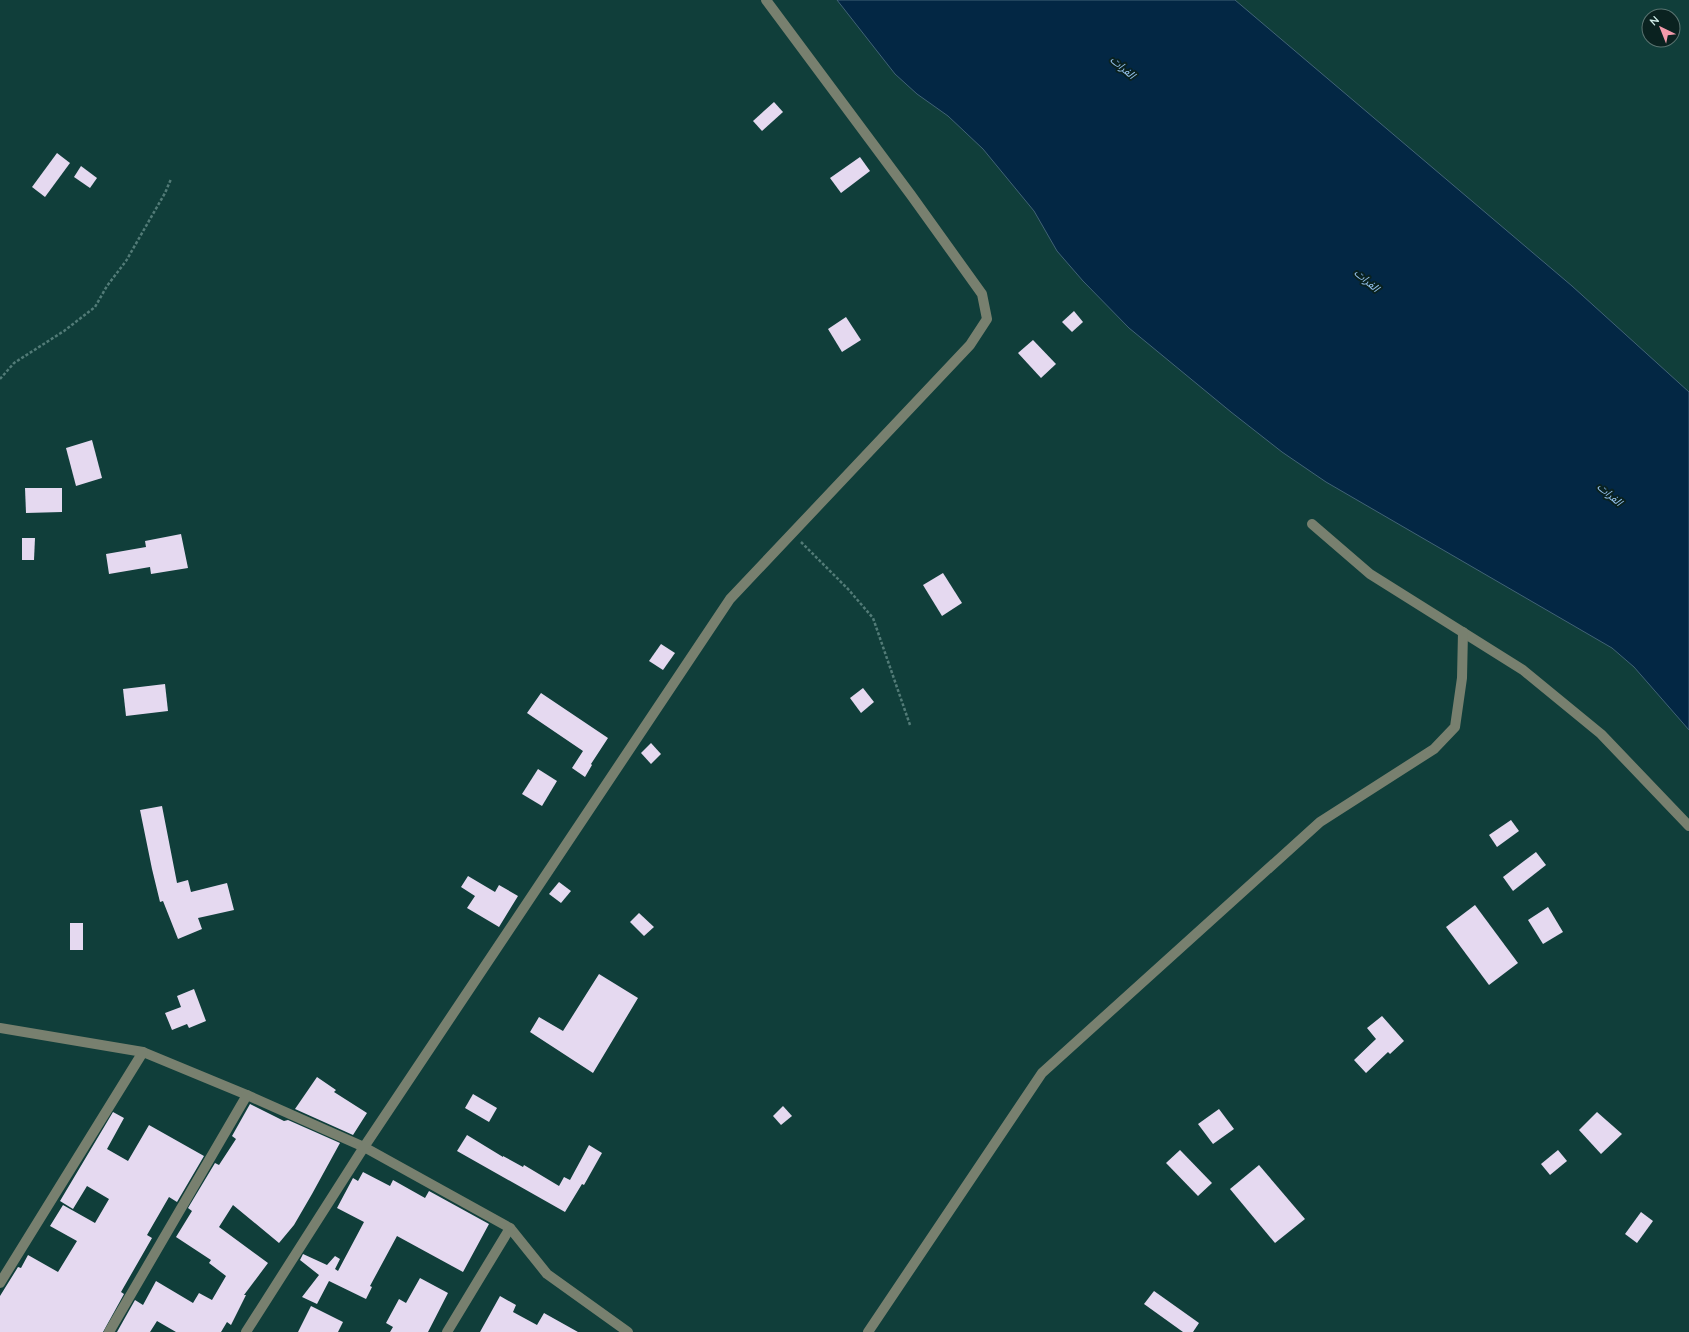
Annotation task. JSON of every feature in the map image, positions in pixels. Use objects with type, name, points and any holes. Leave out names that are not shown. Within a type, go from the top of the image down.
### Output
[{"type":"street","points":[[246,1332],[364,1147],[730,599],[970,345],[987,319],[982,294],[766,0]]},
{"type":"street","points":[[1312,524],[1370,574],[1523,670],[1601,734],[1689,826]]},
{"type":"street","points":[[868,1332],[1042,1073],[1320,822],[1434,749],[1455,727],[1462,678],[1463,632]]},
{"type":"street","points":[[0,1028],[143,1052],[248,1095],[364,1147],[510,1228],[547,1274],[625,1331]]},
{"type":"street","points":[[0,1283],[143,1052]]},
{"type":"street","points":[[109,1332],[248,1095]]},
{"type":"street","points":[[447,1332],[510,1228]]},
{"type":"path","points":[[0,379],[14,363],[64,331],[95,307],[107,286],[126,261],[165,193],[171,179]]},
{"type":"path","points":[[792,534],[848,589],[873,618],[910,724]]},
{"type":"water","name":"الفرات","points":[[837,0],[1235,0],[1572,286],[1689,392],[1689,730],[1634,667],[1612,648],[1326,482],[1282,452],[1129,328],[1083,281],[1057,251],[1034,211],[983,149],[948,116],[917,94],[895,74]]},
{"type":"building","points":[[774,102],[783,112],[762,131],[753,121]]},
{"type":"building","points":[[57,153],[70,163],[45,197],[32,187]]},
{"type":"building","points":[[860,157],[870,171],[841,193],[830,178]]},
{"type":"building","points":[[81,166],[97,178],[90,188],[74,177]]},
{"type":"building","points":[[1074,311],[1083,322],[1072,332],[1062,322]]},
{"type":"building","points":[[846,317],[861,340],[842,352],[828,329]]},
{"type":"building","points":[[1033,340],[1056,364],[1041,378],[1018,353]]},
{"type":"building","points":[[92,440],[102,478],[76,486],[66,448]]},
{"type":"building","points":[[25,488],[62,488],[62,512],[26,513]]},
{"type":"building","points":[[181,534],[188,568],[151,574],[150,567],[109,574],[106,554],[146,547],[145,541]]},
{"type":"building","points":[[22,538],[35,538],[34,560],[22,560]]},
{"type":"building","points":[[943,573],[962,603],[942,616],[923,585]]},
{"type":"building","points":[[661,644],[675,653],[663,670],[649,661]]},
{"type":"building","points":[[165,684],[168,711],[126,716],[123,689]]},
{"type":"building","points":[[863,688],[874,702],[861,713],[850,698]]},
{"type":"building","points":[[541,693],[608,738],[591,764],[592,765],[585,777],[572,768],[583,751],[527,713]]},
{"type":"building","points":[[651,743],[661,754],[651,764],[641,753]]},
{"type":"building","points":[[538,769],[557,781],[542,806],[522,794]]},
{"type":"building","points":[[162,806],[177,883],[188,880],[191,892],[227,883],[234,910],[198,918],[202,929],[178,939],[163,901],[160,902],[140,810]]},
{"type":"building","points":[[1511,820],[1519,831],[1497,847],[1489,835]]},
{"type":"building","points":[[1536,852],[1546,865],[1513,891],[1503,877]]},
{"type":"building","points":[[468,876],[495,892],[499,885],[518,896],[499,927],[467,908],[475,896],[461,887]]},
{"type":"building","points":[[559,882],[571,891],[561,903],[549,894]]},
{"type":"building","points":[[1475,905],[1518,963],[1489,985],[1446,927]]},
{"type":"building","points":[[1548,907],[1563,932],[1543,944],[1528,920]]},
{"type":"building","points":[[639,913],[654,927],[644,936],[630,922]]},
{"type":"building","points":[[70,923],[83,923],[83,950],[70,950]]},
{"type":"building","points":[[599,974],[638,998],[593,1073],[530,1032],[539,1017],[563,1031]]},
{"type":"building","points":[[194,989],[206,1021],[189,1028],[187,1024],[172,1030],[165,1013],[181,1007],[177,996]]},
{"type":"building","points":[[1382,1016],[1404,1041],[1390,1054],[1388,1052],[1366,1073],[1354,1060],[1376,1039],[1367,1028]]},
{"type":"building","points":[[317,1077],[336,1090],[334,1092],[367,1113],[353,1135],[295,1109]]},
{"type":"building","points":[[473,1094],[497,1108],[489,1122],[465,1108]]},
{"type":"building","points":[[250,1104],[284,1121],[288,1120],[340,1143],[294,1225],[279,1243],[233,1205],[219,1227],[268,1263],[244,1295],[246,1295],[231,1325],[227,1322],[221,1332],[176,1332],[157,1321],[150,1332],[117,1332],[135,1300],[143,1305],[156,1281],[193,1303],[199,1293],[212,1300],[226,1276],[209,1263],[211,1260],[176,1237],[192,1211],[188,1208],[215,1163],[219,1165],[236,1139],[232,1136]]},
{"type":"building","points":[[783,1106],[792,1116],[781,1125],[773,1116]]},
{"type":"building","points":[[1219,1109],[1234,1129],[1213,1144],[1198,1124]]},
{"type":"building","points":[[113,1112],[124,1118],[107,1149],[128,1161],[149,1125],[204,1156],[177,1202],[169,1197],[147,1235],[152,1238],[121,1292],[124,1294],[103,1332],[0,1332],[0,1296],[18,1267],[21,1268],[28,1255],[58,1272],[77,1241],[50,1226],[63,1205],[95,1223],[109,1199],[87,1186],[73,1209],[60,1201]]},
{"type":"building","points":[[1597,1112],[1622,1134],[1601,1154],[1579,1130]]},
{"type":"building","points":[[467,1135],[503,1157],[523,1167],[524,1165],[559,1186],[564,1177],[570,1180],[589,1145],[602,1153],[584,1185],[582,1184],[565,1212],[457,1151]]},
{"type":"building","points":[[1180,1150],[1212,1183],[1198,1196],[1166,1163]]},
{"type":"building","points":[[1558,1150],[1567,1161],[1550,1175],[1541,1164]]},
{"type":"building","points":[[1259,1165],[1305,1219],[1275,1243],[1230,1189]]},
{"type":"building","points":[[363,1172],[390,1186],[393,1180],[425,1198],[429,1191],[489,1224],[463,1272],[397,1236],[370,1286],[372,1287],[366,1299],[329,1281],[317,1304],[302,1297],[319,1275],[300,1260],[303,1254],[327,1265],[335,1256],[340,1259],[335,1269],[338,1271],[364,1222],[337,1208],[353,1178],[358,1181]]},
{"type":"building","points":[[1641,1212],[1653,1221],[1637,1243],[1625,1234]]},
{"type":"building","points":[[420,1278],[448,1293],[428,1332],[390,1332],[393,1327],[386,1323],[399,1299],[406,1303]]},
{"type":"building","points":[[1154,1291],[1199,1323],[1193,1332],[1183,1332],[1144,1304]]},
{"type":"building","points":[[500,1296],[516,1305],[513,1312],[537,1325],[544,1313],[578,1332],[480,1332]]},
{"type":"building","points":[[311,1306],[343,1322],[338,1332],[298,1332]]}]
